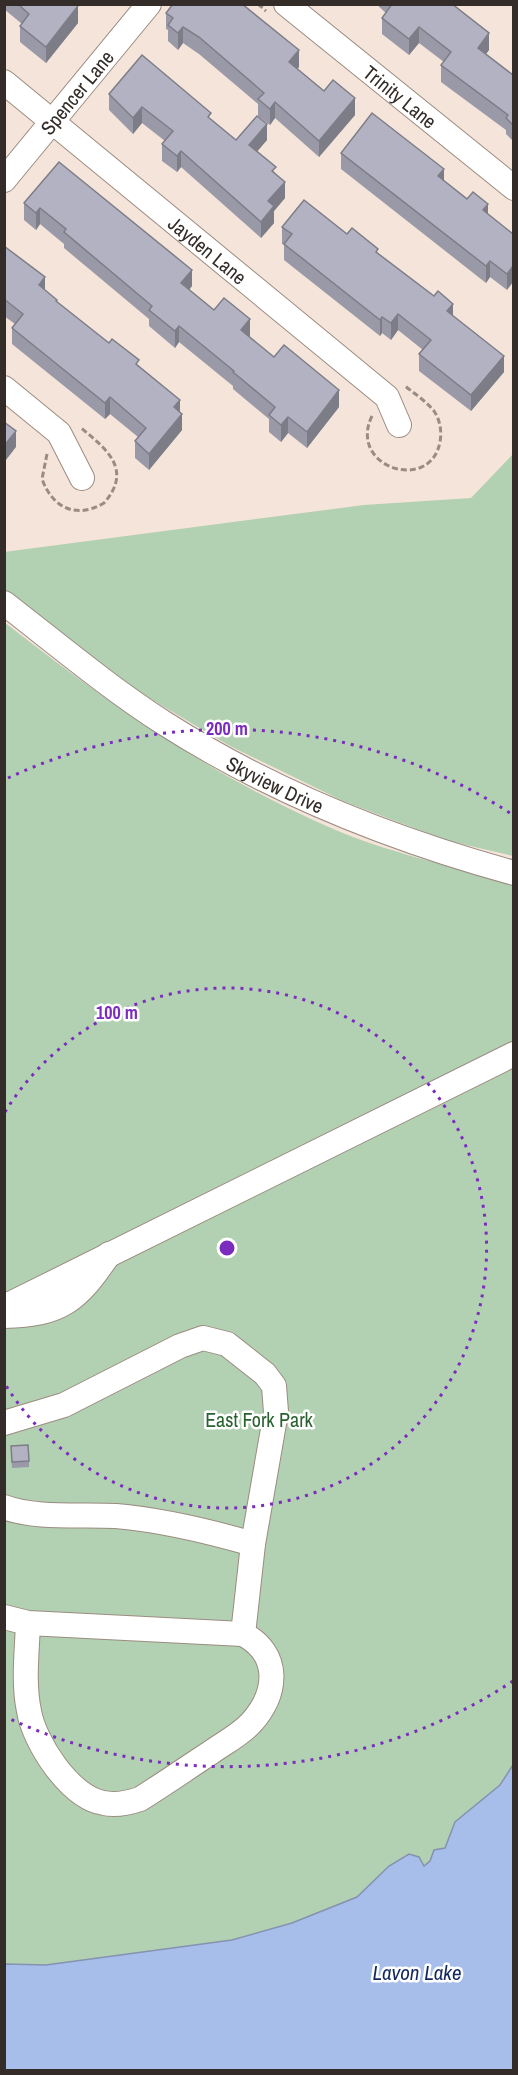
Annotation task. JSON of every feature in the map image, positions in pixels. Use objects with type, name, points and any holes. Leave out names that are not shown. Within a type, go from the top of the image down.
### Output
[{"type":"street","name":"Spencer Lane","points":[[4,180],[149,4]]},
{"type":"street","name":"Trinity Lane","points":[[286,4],[513,188]]},
{"type":"street","name":"Jayden Lane","points":[[4,82],[387,397],[399,425]]},
{"type":"street","points":[[4,388],[59,433],[82,478]]},
{"type":"street","name":"Skyview Drive","points":[[4,603],[164,723],[268,782],[313,804],[414,843],[513,873]]},
{"type":"street","points":[[4,1307],[513,1054]]},
{"type":"street","points":[[4,1316],[27,1316],[63,1305],[86,1288],[109,1253]]},
{"type":"street","points":[[4,1424],[64,1405],[192,1340],[209,1338],[227,1344],[265,1374],[274,1386],[276,1395],[273,1433],[253,1544],[243,1634]]},
{"type":"street","points":[[4,1507],[20,1511],[118,1516],[205,1530],[253,1544]]},
{"type":"street","points":[[4,1617],[28,1623],[243,1634],[261,1646],[272,1664],[272,1686],[261,1711],[241,1732],[150,1792],[128,1803],[97,1801],[78,1789],[44,1751],[37,1739],[28,1709],[28,1623]]},
{"type":"green space","points":[[513,454],[513,856],[445,840],[343,801],[230,746],[144,695],[5,591],[4,552],[364,505],[471,498]]},
{"type":"green space","name":"East Fork Park","points":[[4,622],[81,681],[161,736],[287,808],[375,845],[513,884],[513,1955],[5,2070]]},
{"type":"water","name":"Lavon Lake","points":[[513,1765],[513,2070],[5,2070],[5,1964],[46,1965],[232,1940],[292,1923],[357,1897],[389,1866],[409,1854],[419,1857],[424,1866],[430,1861],[434,1850],[445,1848],[455,1822],[500,1785]]},
{"type":"building","points":[[18,4],[75,4],[78,6],[46,47],[20,26],[29,14]]},
{"type":"building","points":[[173,4],[242,4],[299,50],[289,62],[324,91],[333,80],[355,98],[319,141],[275,102],[270,109],[258,99],[264,93],[199,37],[183,27],[178,33],[168,25],[173,18],[166,13]]},
{"type":"building","points":[[392,4],[452,4],[489,33],[478,48],[513,75],[513,125],[506,118],[508,115],[441,65],[451,52],[419,27],[409,39],[382,18]]},
{"type":"building","points":[[142,55],[211,113],[208,117],[236,140],[257,116],[267,124],[249,145],[276,167],[272,171],[285,182],[268,201],[274,206],[261,222],[181,151],[177,156],[162,144],[173,131],[142,107],[133,118],[109,94]]},
{"type":"building","points":[[372,113],[444,169],[438,176],[467,199],[473,192],[488,204],[483,210],[513,234],[513,266],[507,274],[490,261],[486,266],[341,153]]},
{"type":"building","points":[[59,162],[192,270],[181,283],[214,310],[224,298],[250,319],[241,330],[274,357],[284,345],[339,390],[307,432],[288,417],[281,425],[269,415],[275,407],[234,371],[179,326],[175,331],[149,310],[152,306],[64,232],[66,229],[40,208],[36,213],[24,203]]},
{"type":"building","points":[[304,200],[347,234],[352,228],[378,249],[376,252],[434,296],[438,291],[453,304],[447,311],[504,356],[471,395],[419,354],[431,340],[398,314],[391,323],[382,317],[380,320],[284,244],[292,234],[282,227]]},
{"type":"building","points":[[4,246],[45,277],[39,285],[56,301],[109,343],[112,339],[139,360],[136,364],[180,400],[174,407],[182,414],[149,454],[135,441],[146,428],[110,397],[105,403],[12,328],[23,314],[4,299]]},
{"type":"building","points":[[4,422],[16,431],[4,446]]},
{"type":"building","points":[[28,1445],[29,1461],[12,1462],[11,1446]]}]
